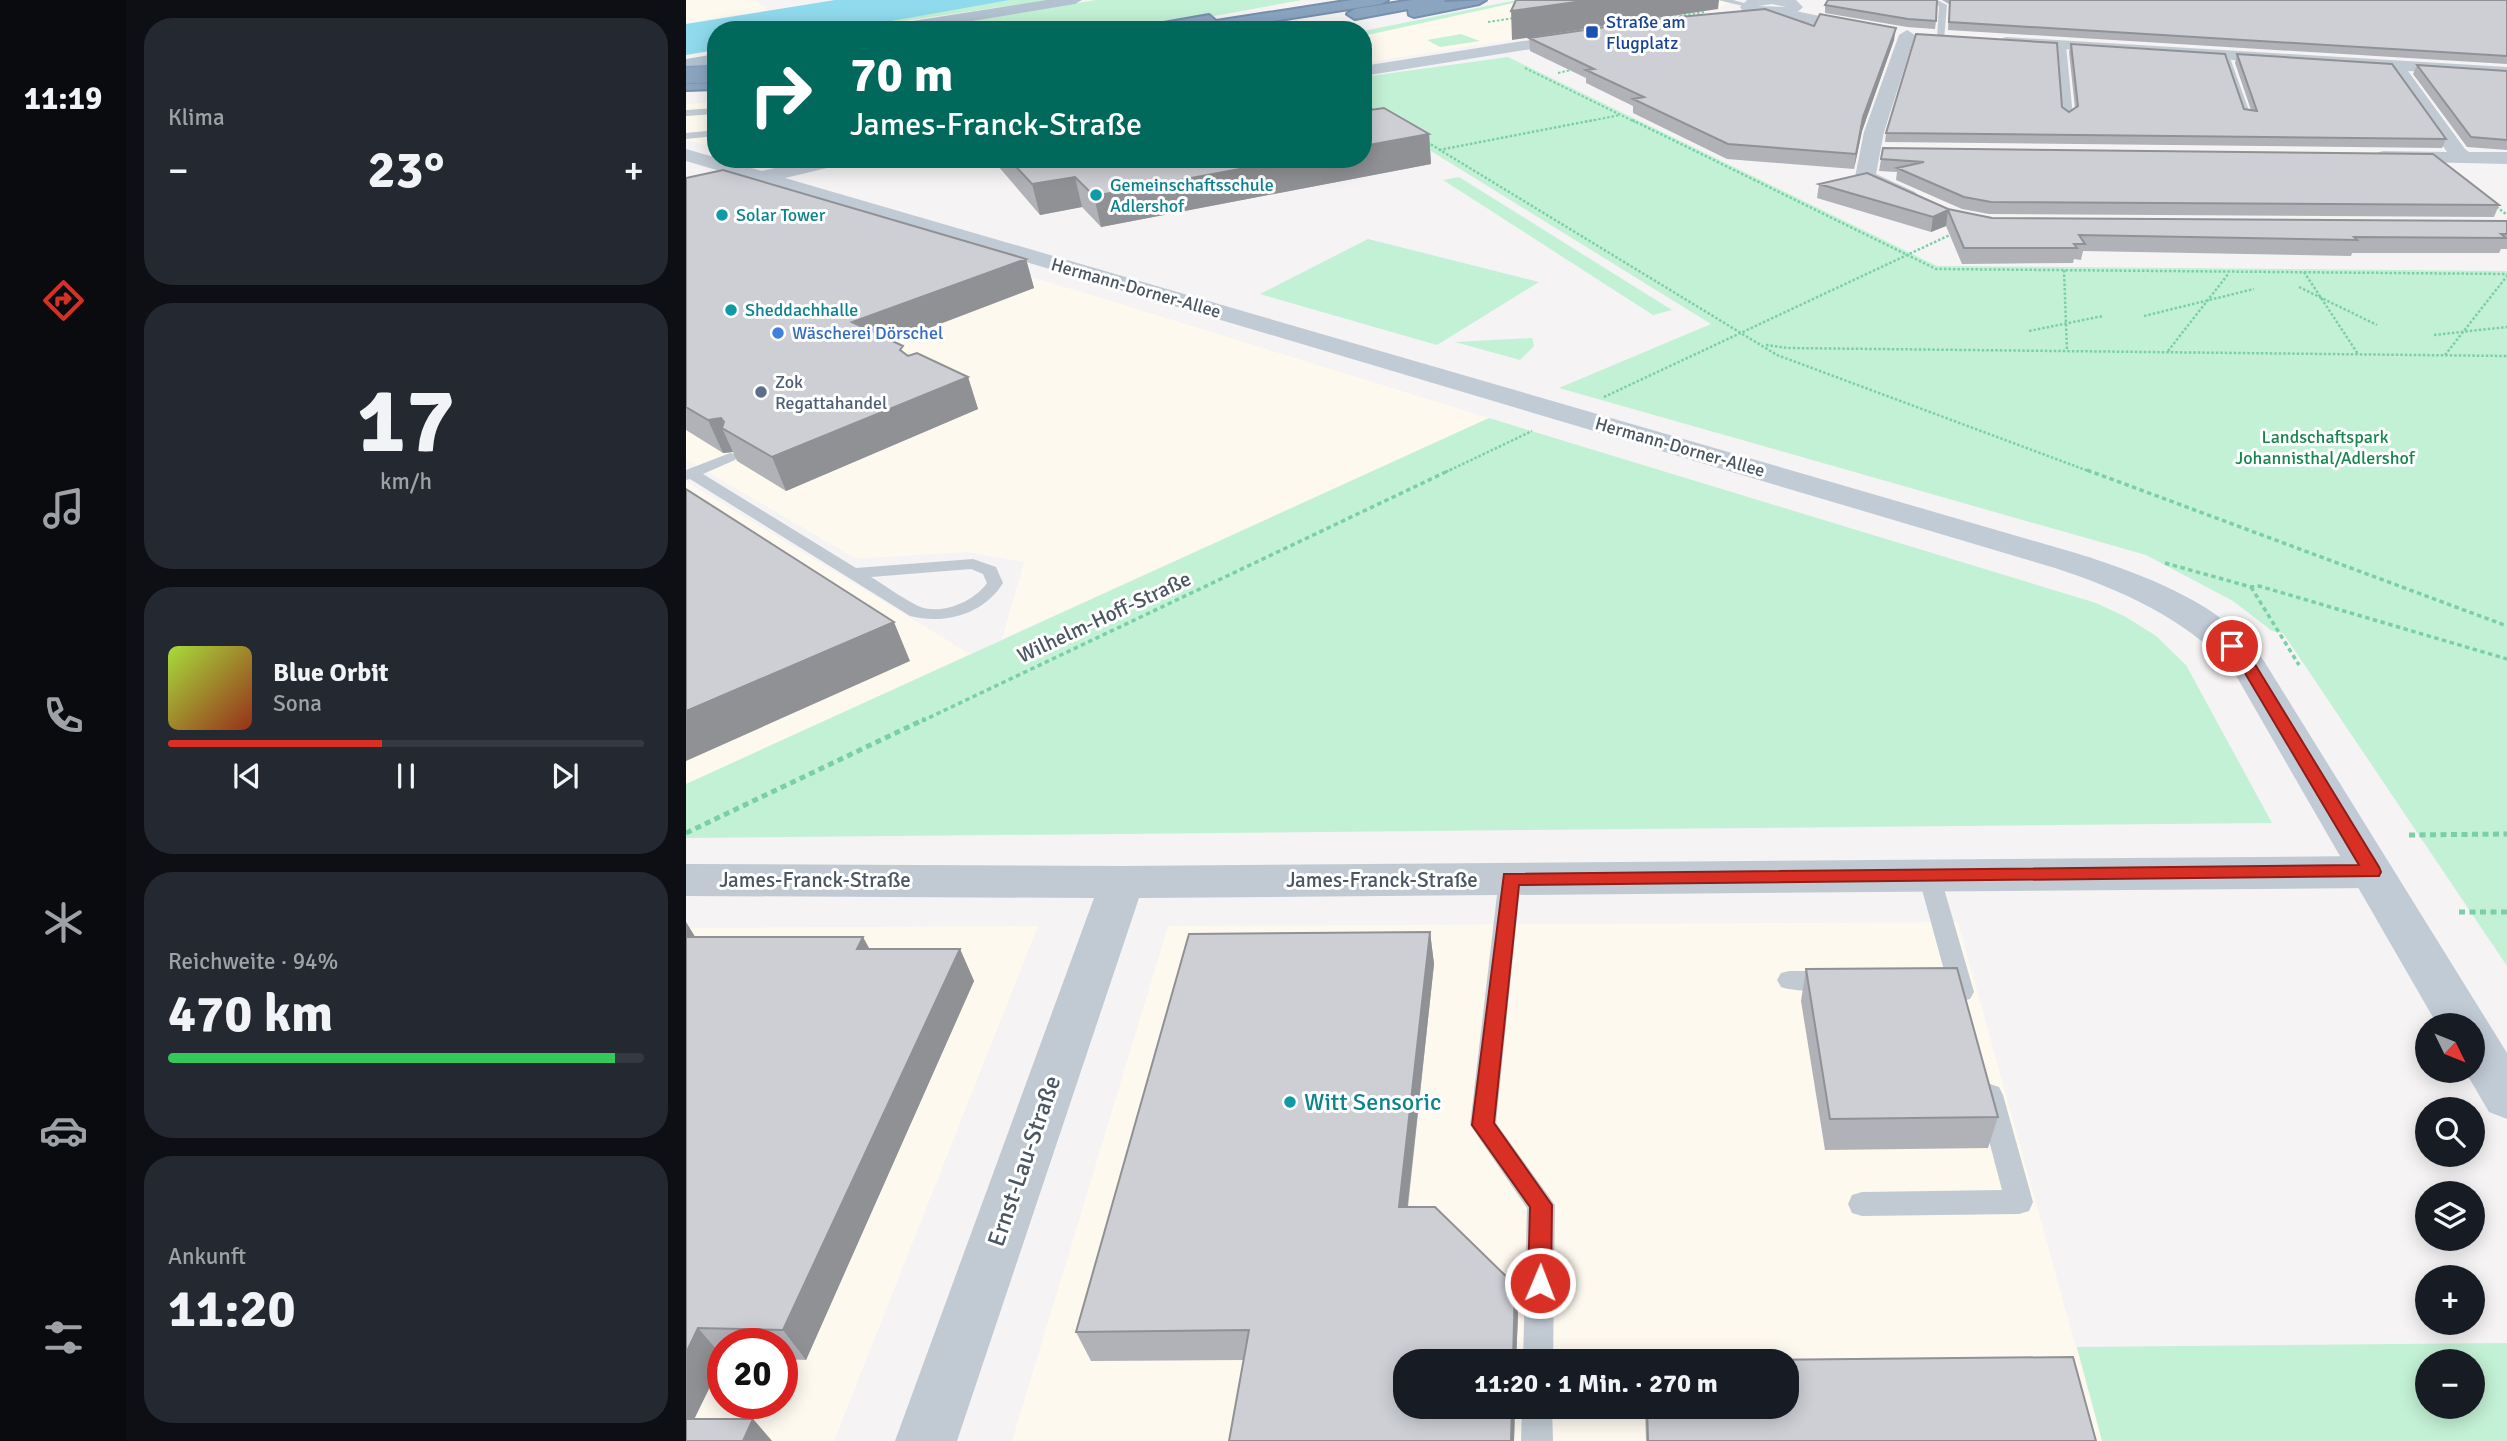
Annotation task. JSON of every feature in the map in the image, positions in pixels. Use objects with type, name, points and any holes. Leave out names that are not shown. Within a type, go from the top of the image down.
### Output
[{"type":"highway","points":[[1202,21],[1318,0]]},
{"type":"highway","points":[[1244,21],[1381,0]]},
{"type":"highway","points":[[1311,21],[1438,0]]},
{"type":"highway","points":[[1360,21],[1479,0]]},
{"type":"highway","points":[[688,66],[707,71]]},
{"type":"highway","points":[[686,85],[707,84]]},
{"type":"main road","points":[[943,21],[1074,0]]},
{"type":"main road","points":[[688,66],[707,61]]},
{"type":"street","points":[[1719,10],[1812,2]]},
{"type":"street","points":[[1769,5],[1821,22],[1918,35],[1869,151],[1865,177],[1930,206]]},
{"type":"street","points":[[1372,71],[1598,34]]},
{"type":"street","points":[[1995,41],[2507,72]]},
{"type":"street","points":[[2396,66],[2458,153],[2464,157]]},
{"type":"street","points":[[1869,151],[1891,153]]},
{"type":"street","name":"Hermann-Dorner-Allee","points":[[686,155],[707,161]]},
{"type":"street","points":[[2359,156],[2498,158],[2507,171]]},
{"type":"street","name":"Hermann-Dorner-Allee","points":[[730,168],[2067,561],[2149,589],[2200,620],[2246,661],[2456,1013]]},
{"type":"street","points":[[686,183],[746,168]]},
{"type":"street","points":[[686,194],[801,168]]},
{"type":"street","name":"James-Franck-Straße","points":[[686,880],[1122,882],[2372,872]]},
{"type":"street","name":"Ernst-Lau-Straße","points":[[926,1441],[1122,882]]},
{"type":"street","points":[[2485,1060],[2507,1097]]},
{"type":"lane","points":[[1918,35],[1943,5],[1931,0]]},
{"type":"lane","points":[[2062,45],[2068,116]]},
{"type":"lane","points":[[2225,55],[2249,117]]},
{"type":"lane","points":[[686,113],[707,112]]},
{"type":"lane","points":[[686,136],[707,134]]},
{"type":"lane","points":[[689,474],[730,457]]},
{"type":"lane","points":[[689,474],[916,612],[929,614],[967,607],[986,596],[995,583],[990,571],[973,564],[853,573]]},
{"type":"lane","points":[[1929,875],[1969,1017]]},
{"type":"lane","points":[[1510,878],[1483,1125],[1541,1205],[1538,1349]]},
{"type":"lane","points":[[1932,978],[1958,978]]},
{"type":"lane","points":[[1789,980],[1854,979]]},
{"type":"lane","points":[[1862,1204],[2019,1202],[1983,1070]]},
{"type":"lane","points":[[1536,1441],[1537,1419]]},
{"type":"path","points":[[1504,26],[1488,23],[1521,18]]},
{"type":"path","points":[[1518,65],[1936,269],[2507,275]]},
{"type":"path","points":[[1558,73],[1583,68]]},
{"type":"path","points":[[1372,108],[1386,117]]},
{"type":"path","points":[[1439,150],[1620,115]]},
{"type":"path","points":[[1421,138],[1726,324],[1738,335],[1765,345],[1788,348],[2507,356]]},
{"type":"path","points":[[2487,199],[2507,215]]},
{"type":"path","points":[[1597,401],[1957,232]]},
{"type":"path","points":[[2064,270],[2067,351]]},
{"type":"path","points":[[2167,352],[2229,272]]},
{"type":"path","points":[[2304,272],[2358,354]]},
{"type":"path","points":[[2444,355],[2507,275]]},
{"type":"path","points":[[2299,287],[2378,325]]},
{"type":"path","points":[[2144,316],[2253,289]]},
{"type":"path","points":[[2029,331],[2103,316]]},
{"type":"path","points":[[2434,335],[2507,327]]},
{"type":"path","points":[[1765,345],[1777,355],[2507,626]]},
{"type":"path","name":"Wilhelm-Hoff-Straße","points":[[686,833],[1536,429]]},
{"type":"path","points":[[2160,562],[2251,587],[2259,586],[2507,659]]},
{"type":"path","points":[[2251,587],[2299,664]]},
{"type":"path","points":[[2409,835],[2507,834]]},
{"type":"path","points":[[2459,912],[2507,912]]},
{"type":"shaded area","points":[[686,0],[756,0],[768,10],[686,23]]},
{"type":"shaded area","points":[[1517,0],[1733,0],[1721,7],[1372,62],[1372,29]]},
{"type":"shaded area","points":[[707,103],[707,146],[686,140],[686,104]]},
{"type":"shaded area","points":[[741,192],[1082,292],[1489,418],[1002,639],[1024,562],[967,552],[856,559],[686,459],[686,206]]},
{"type":"shaded area","points":[[687,482],[970,654],[686,784]]},
{"type":"shaded area","points":[[1958,922],[2102,1441],[1012,1441],[1168,926]]},
{"type":"shaded area","points":[[1038,926],[834,1441],[686,1441],[686,928]]},
{"type":"green space","points":[[1010,0],[1050,0],[903,21],[881,21]]},
{"type":"green space","points":[[1096,0],[1302,0],[1186,21],[966,21]]},
{"type":"green space","points":[[1517,0],[1527,0],[1372,34],[1372,29]]},
{"type":"green space","points":[[1461,34],[1480,41],[1440,47],[1427,40]]},
{"type":"green space","name":"Landschaftspark Johannisthal/Adlershof","points":[[1508,57],[1937,266],[2507,271],[2507,966],[2283,633],[2272,631],[2233,601],[2146,555],[1559,388],[1711,324],[1372,115],[1372,76]]},
{"type":"green space","points":[[1459,177],[1672,310],[1653,315],[1443,180]]},
{"type":"green space","points":[[1368,239],[1539,282],[1437,345],[1260,294]]},
{"type":"green space","points":[[1532,338],[1534,346],[1520,360],[1455,342]]},
{"type":"green space","points":[[1489,418],[2096,603],[2126,617],[2156,636],[2186,665],[2272,823],[686,838],[686,784]]},
{"type":"green space","points":[[2507,1343],[2507,1441],[2102,1441],[2077,1347]]},
{"type":"water","points":[[835,0],[1010,0],[891,21],[707,21],[707,52],[686,55],[686,24]]},
{"type":"building","points":[[1516,0],[1590,0],[1511,11]]},
{"type":"building","points":[[1828,0],[1937,0],[1936,21],[1825,5]]},
{"type":"building","points":[[1950,0],[2507,0],[2507,56],[1949,22]]},
{"type":"building","points":[[1765,9],[1814,26],[1820,14],[1896,28],[1863,117],[1856,154],[1728,144],[1633,99],[1644,97],[1586,70],[1594,69],[1529,38],[1668,18]]},
{"type":"building","points":[[1916,34],[2057,43],[2062,107],[2069,112],[2078,106],[2071,44],[2225,54],[2244,109],[2257,111],[2237,54],[2392,64],[2446,139],[1886,133]]},
{"type":"building","points":[[2417,65],[2507,71],[2507,140],[2471,137]]},
{"type":"building","points":[[1384,108],[1429,134],[1372,144],[1372,110]]},
{"type":"building","points":[[1883,148],[2433,154],[2499,205],[1991,202],[1964,197],[1897,168],[1924,162],[1881,159]]},
{"type":"building","points":[[1017,168],[1245,168],[1094,196],[1075,177],[1032,184]]},
{"type":"building","points":[[723,170],[1026,259],[852,322],[903,346],[900,350],[908,356],[917,353],[968,377],[772,457],[722,428],[724,422],[721,418],[708,420],[686,407],[686,178]]},
{"type":"building","points":[[1867,173],[1948,209],[1992,218],[2507,221],[2507,234],[2501,234],[2506,238],[2354,237],[2357,240],[2079,235],[2085,244],[2074,244],[2077,248],[1964,248],[1948,210],[1933,217],[1819,184]]},
{"type":"building","points":[[686,489],[894,622],[686,711]]},
{"type":"building","name":"Witt Sensoric","points":[[1430,932],[1399,1207],[1435,1207],[1515,1285],[1513,1349],[1393,1349],[1393,1419],[1512,1419],[1511,1441],[1229,1441],[1249,1330],[1076,1332],[1189,934]]},
{"type":"building","points":[[686,937],[863,937],[857,949],[960,949],[784,1328],[698,1328],[686,1353]]},
{"type":"building","points":[[1957,968],[1998,1117],[1830,1119],[1806,969]]},
{"type":"building","points":[[2073,1357],[2096,1441],[1648,1441],[1647,1419],[1799,1419],[1799,1360]]},
{"type":"building","points":[[686,1419],[753,1419],[743,1441],[686,1441]]},
{"type":"place","name":"Straße am Flugplatz","points":[[1592,32]]},
{"type":"place","name":"Gemeinschaftsschule Adlershof","points":[[1096,195]]},
{"type":"place","name":"Solar Tower","points":[[722,215]]},
{"type":"place","name":"Sheddachhalle","points":[[731,310]]},
{"type":"place","name":"Wäscherei Dörschel","points":[[778,333]]},
{"type":"place","name":"Zok Regattahandel","points":[[761,392]]},
{"type":"place","name":"Witt Sensoric","points":[[1290,1102]]},
{"type":"route","points":[[1540,1283],[1541,1205],[1483,1125],[1510,878],[2372,872],[2246,661],[2232,646]]}]
